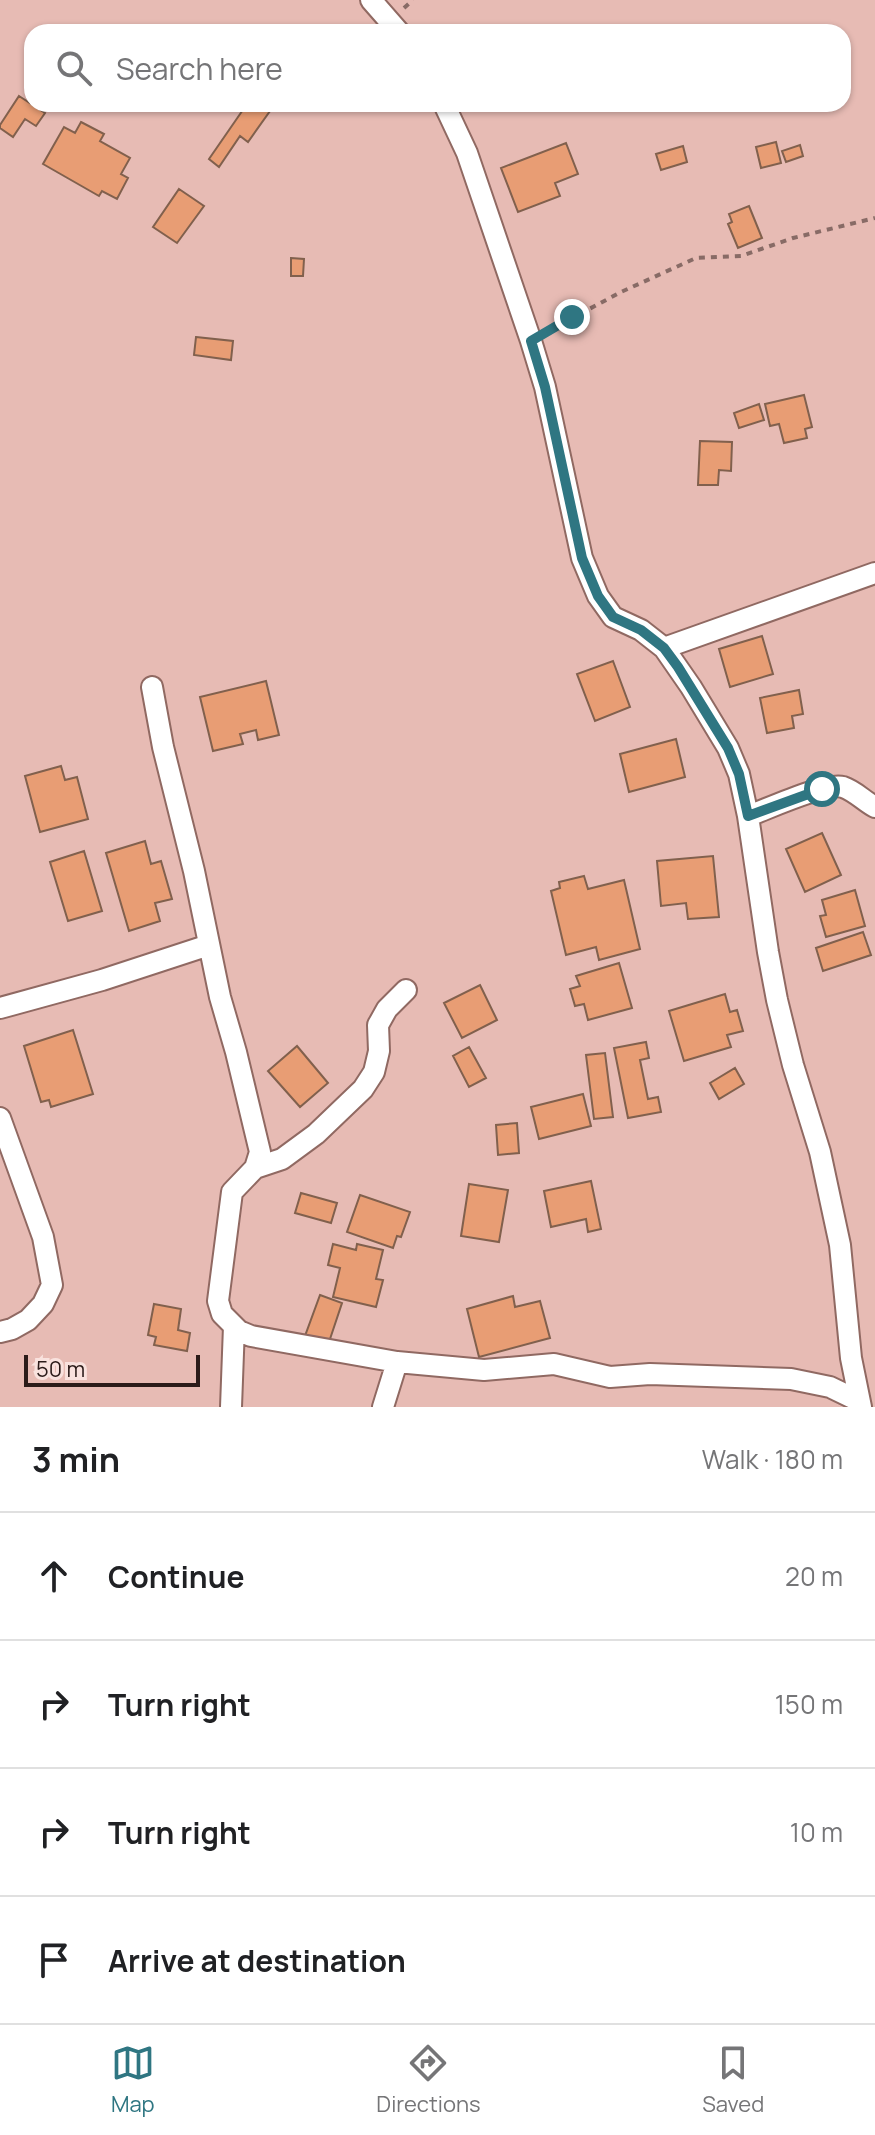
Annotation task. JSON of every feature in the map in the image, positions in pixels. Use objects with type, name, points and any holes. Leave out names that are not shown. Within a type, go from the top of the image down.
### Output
[{"type":"street","points":[[371,0],[392,24]]},
{"type":"street","points":[[448,112],[467,153],[531,341],[545,387],[582,558],[598,596],[613,617],[641,630],[664,648],[728,748],[739,774],[775,988],[793,1065],[820,1152],[840,1245],[851,1358],[860,1404]]},
{"type":"street","points":[[664,648],[875,573]]},
{"type":"street","points":[[152,687],[220,997],[260,1152],[255,1168],[232,1192],[220,1274],[218,1301],[222,1314],[251,1336],[397,1362],[484,1370],[554,1364],[610,1377],[650,1374],[791,1379],[830,1387],[860,1404]]},
{"type":"street","points":[[748,816],[836,786],[847,788],[875,807]]},
{"type":"street","points":[[0,1008],[102,980],[209,945]]},
{"type":"street","points":[[255,1168],[282,1159],[316,1134],[363,1089],[374,1072],[379,1051],[378,1025],[387,1009],[406,990]]},
{"type":"street","points":[[0,1118],[43,1237],[52,1285],[43,1304],[28,1320],[0,1332]]},
{"type":"street","points":[[231,1407],[234,1326]]},
{"type":"street","points":[[383,1407],[397,1362]]},
{"type":"path","points":[[531,341],[621,292],[696,258],[741,256],[793,238],[875,218]]},
{"type":"building","points":[[19,96],[24,99],[24,112],[45,113],[36,126],[25,119],[13,137],[0,125]]},
{"type":"building","points":[[241,112],[269,112],[248,142],[240,136],[219,167],[209,159]]},
{"type":"building","points":[[81,122],[104,134],[100,141],[130,158],[121,174],[128,178],[117,199],[102,191],[99,196],[43,164],[64,127],[75,133]]},
{"type":"building","points":[[776,142],[781,163],[761,168],[756,147]]},
{"type":"building","points":[[566,143],[578,174],[555,183],[560,196],[518,212],[501,168]]},
{"type":"building","points":[[800,145],[803,156],[786,162],[782,151]]},
{"type":"building","points":[[683,146],[687,162],[661,170],[656,154]]},
{"type":"building","points":[[179,189],[204,206],[177,243],[153,227]]},
{"type":"building","points":[[749,206],[762,238],[738,248],[728,224],[732,222],[729,214]]},
{"type":"building","points":[[291,258],[304,259],[303,276],[291,276]]},
{"type":"building","points":[[196,337],[233,341],[231,360],[194,355]]},
{"type":"building","points":[[804,395],[812,427],[805,429],[807,438],[784,443],[779,424],[770,426],[765,404]]},
{"type":"building","points":[[759,404],[764,420],[739,428],[734,413]]},
{"type":"building","points":[[700,441],[732,442],[731,471],[719,470],[718,485],[698,485]]},
{"type":"building","points":[[762,636],[773,674],[730,687],[719,649]]},
{"type":"building","points":[[613,661],[630,707],[595,721],[577,674]]},
{"type":"building","points":[[266,681],[279,735],[258,740],[256,730],[240,734],[243,744],[213,751],[200,697]]},
{"type":"building","points":[[799,690],[803,714],[792,716],[794,728],[767,733],[760,698]]},
{"type":"building","points":[[676,739],[685,777],[629,792],[620,754]]},
{"type":"building","points":[[61,766],[65,780],[77,777],[88,819],[40,832],[25,776]]},
{"type":"building","points":[[822,833],[841,875],[805,892],[786,849]]},
{"type":"building","points":[[145,841],[151,864],[161,861],[172,899],[155,903],[160,921],[129,931],[106,853]]},
{"type":"building","points":[[84,851],[102,911],[68,921],[50,862]]},
{"type":"building","points":[[713,856],[719,917],[688,919],[686,903],[661,906],[657,861]]},
{"type":"building","points":[[584,876],[588,889],[624,880],[640,949],[599,960],[596,947],[566,955],[551,891],[560,888],[559,882]]},
{"type":"building","points":[[855,890],[865,926],[826,937],[820,916],[826,915],[822,900]]},
{"type":"building","points":[[863,932],[871,955],[823,971],[816,948]]},
{"type":"building","points":[[619,963],[632,1008],[588,1020],[584,1004],[575,1006],[570,989],[580,986],[576,976]]},
{"type":"building","points":[[480,985],[497,1020],[462,1038],[444,1003]]},
{"type":"building","points":[[725,994],[730,1012],[737,1010],[743,1031],[727,1035],[731,1047],[684,1061],[669,1011]]},
{"type":"building","points":[[73,1030],[93,1094],[51,1107],[49,1100],[41,1102],[24,1046]]},
{"type":"building","points":[[646,1042],[649,1058],[640,1060],[648,1099],[658,1097],[661,1112],[628,1118],[614,1048]]},
{"type":"building","points":[[297,1046],[328,1083],[300,1107],[268,1071]]},
{"type":"building","points":[[469,1047],[486,1078],[469,1087],[453,1056]]},
{"type":"building","points":[[605,1053],[613,1117],[594,1119],[586,1055]]},
{"type":"building","points":[[735,1068],[744,1084],[719,1099],[710,1083]]},
{"type":"building","points":[[583,1094],[591,1126],[539,1139],[531,1107]]},
{"type":"building","points":[[517,1123],[519,1153],[498,1155],[496,1125]]},
{"type":"building","points":[[591,1181],[601,1229],[588,1232],[586,1219],[551,1227],[544,1191]]},
{"type":"building","points":[[469,1184],[508,1190],[499,1242],[461,1236]]},
{"type":"building","points":[[301,1193],[337,1203],[331,1223],[295,1213]]},
{"type":"building","points":[[360,1195],[410,1212],[401,1237],[397,1236],[393,1248],[347,1232]]},
{"type":"building","points":[[333,1244],[356,1250],[357,1244],[383,1250],[376,1279],[383,1280],[376,1307],[333,1297],[340,1268],[328,1265]]},
{"type":"building","points":[[320,1295],[342,1303],[328,1345],[305,1336]]},
{"type":"building","points":[[513,1296],[515,1307],[540,1301],[550,1338],[479,1357],[467,1309]]},
{"type":"building","points":[[154,1304],[181,1309],[178,1330],[190,1333],[187,1351],[154,1345],[156,1337],[148,1335]]},
{"type":"route","points":[[572,317],[531,341],[545,387],[582,558],[598,596],[613,617],[641,630],[664,648],[678,667],[728,748],[739,774],[748,816],[822,789]]}]
